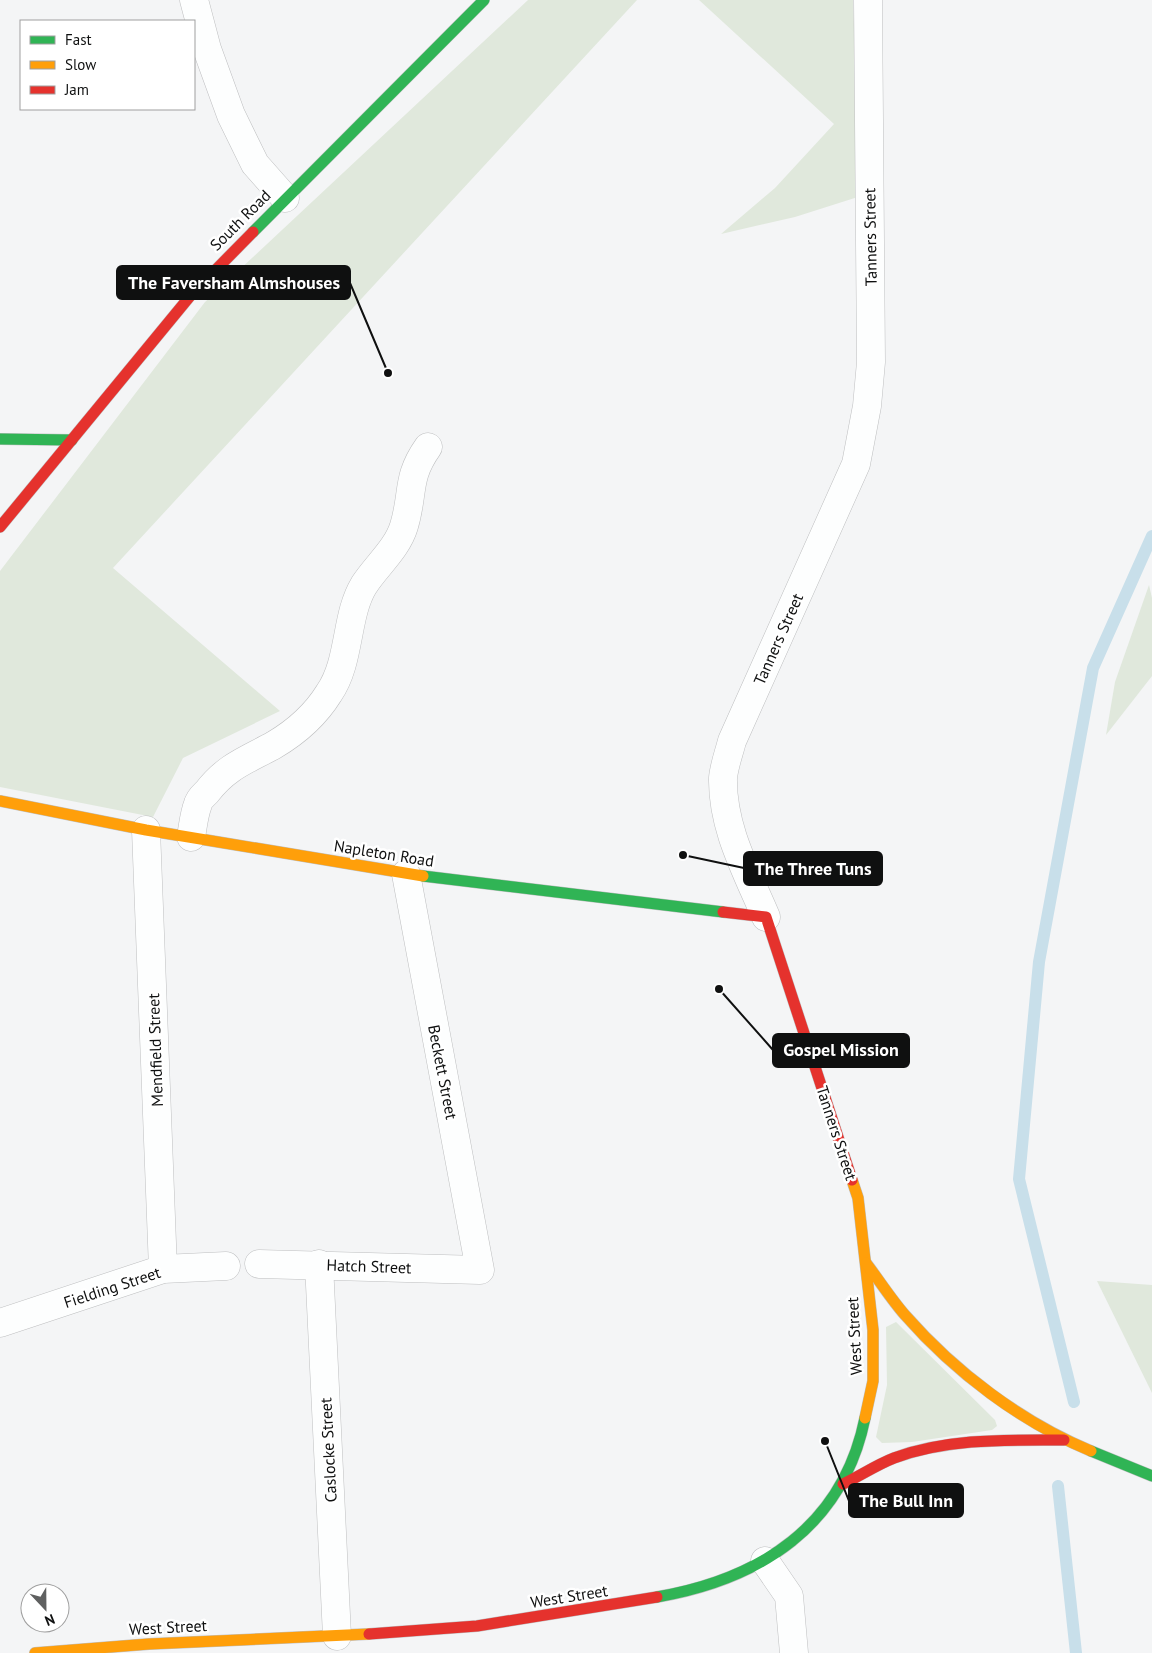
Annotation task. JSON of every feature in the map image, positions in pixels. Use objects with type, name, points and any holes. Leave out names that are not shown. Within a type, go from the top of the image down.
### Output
[{"type":"street","points":[[194,0],[207,50],[232,115],[255,164],[285,198]]},
{"type":"street","name":"South Road","points":[[0,527],[191,295],[285,198],[484,0]]},
{"type":"street","name":"Tanners Street","points":[[865,1262],[858,1198],[766,917],[730,831],[724,805],[723,776],[732,741],[856,464],[867,406],[871,362],[868,0]]},
{"type":"street","points":[[0,439],[72,440]]},
{"type":"street","points":[[191,837],[198,802],[219,776],[295,730],[314,713],[330,692],[344,661],[357,604],[364,586],[392,550],[404,527],[416,463],[428,447]]},
{"type":"street","name":"Napleton Road","points":[[0,801],[146,830],[406,874],[766,917]]},
{"type":"street","name":"Mendfield Street","points":[[146,830],[164,1269]]},
{"type":"street","name":"Beckett Street","points":[[406,874],[480,1270]]},
{"type":"street","points":[[865,1262],[905,1315],[955,1364],[1000,1401],[1064,1440],[1152,1476]]},
{"type":"street","name":"West Street","points":[[34,1653],[148,1644],[337,1636],[477,1626],[669,1595],[743,1572],[765,1562],[814,1523],[843,1484],[863,1429],[873,1381],[873,1330],[865,1262]]},
{"type":"street","name":"Hatch Street","points":[[259,1264],[318,1264],[480,1270]]},
{"type":"street","name":"Caslocke Street","points":[[318,1264],[337,1636]]},
{"type":"street","name":"Fielding Street","points":[[0,1323],[164,1269],[226,1266]]},
{"type":"street","points":[[843,1484],[894,1458],[953,1444],[1014,1440],[1064,1440]]},
{"type":"street","points":[[765,1562],[789,1596],[794,1653]]},
{"type":"shaded area","points":[[528,0],[637,0],[113,568],[280,711],[183,758],[153,817],[0,787],[0,571],[205,302]]},
{"type":"shaded area","points":[[699,0],[853,0],[861,196],[795,217],[721,234],[775,188],[834,124]]},
{"type":"shaded area","points":[[1149,585],[1152,598],[1152,676],[1106,735],[1115,682]]},
{"type":"shaded area","points":[[1097,1281],[1152,1285],[1152,1393]]},
{"type":"shaded area","points":[[896,1322],[995,1420],[997,1426],[992,1430],[912,1442],[882,1443],[876,1437],[887,1385],[886,1327]]},
{"type":"waterway","points":[[1074,1402],[1019,1179],[1039,962],[1093,668],[1152,536]]},
{"type":"waterway","points":[[1058,1486],[1076,1653]]},
{"type":"traffic: fast","points":[[253,232],[484,0]]},
{"type":"traffic: fast","points":[[0,439],[72,440]]},
{"type":"traffic: fast","points":[[423,876],[723,912]]},
{"type":"traffic: fast","points":[[657,1597],[695,1589],[730,1577],[763,1561],[792,1541],[817,1517],[838,1489],[854,1456],[865,1418]]},
{"type":"traffic: fast","points":[[1091,1451],[1152,1476]]},
{"type":"traffic: slow","points":[[0,801],[146,830],[423,876]]},
{"type":"traffic: slow","points":[[852,1180],[858,1198],[873,1330],[873,1381],[865,1418]]},
{"type":"traffic: slow","points":[[866,1263],[905,1315],[924,1336],[967,1375],[1039,1426],[1091,1451]]},
{"type":"traffic: slow","points":[[35,1653],[149,1644],[369,1634]]},
{"type":"traffic: jam","points":[[0,527],[191,295],[253,232]]},
{"type":"traffic: jam","points":[[723,912],[766,917],[852,1180]]},
{"type":"traffic: jam","points":[[843,1484],[894,1458],[935,1447],[978,1442],[1064,1440]]},
{"type":"traffic: jam","points":[[369,1634],[477,1626],[657,1597]]},
{"type":"place","name":"The Faversham Almshouses","points":[[388,373]]},
{"type":"place","name":"The Three Tuns","points":[[683,855]]},
{"type":"place","name":"Gospel Mission","points":[[719,989]]},
{"type":"place","name":"The Bull Inn","points":[[825,1441]]}]
